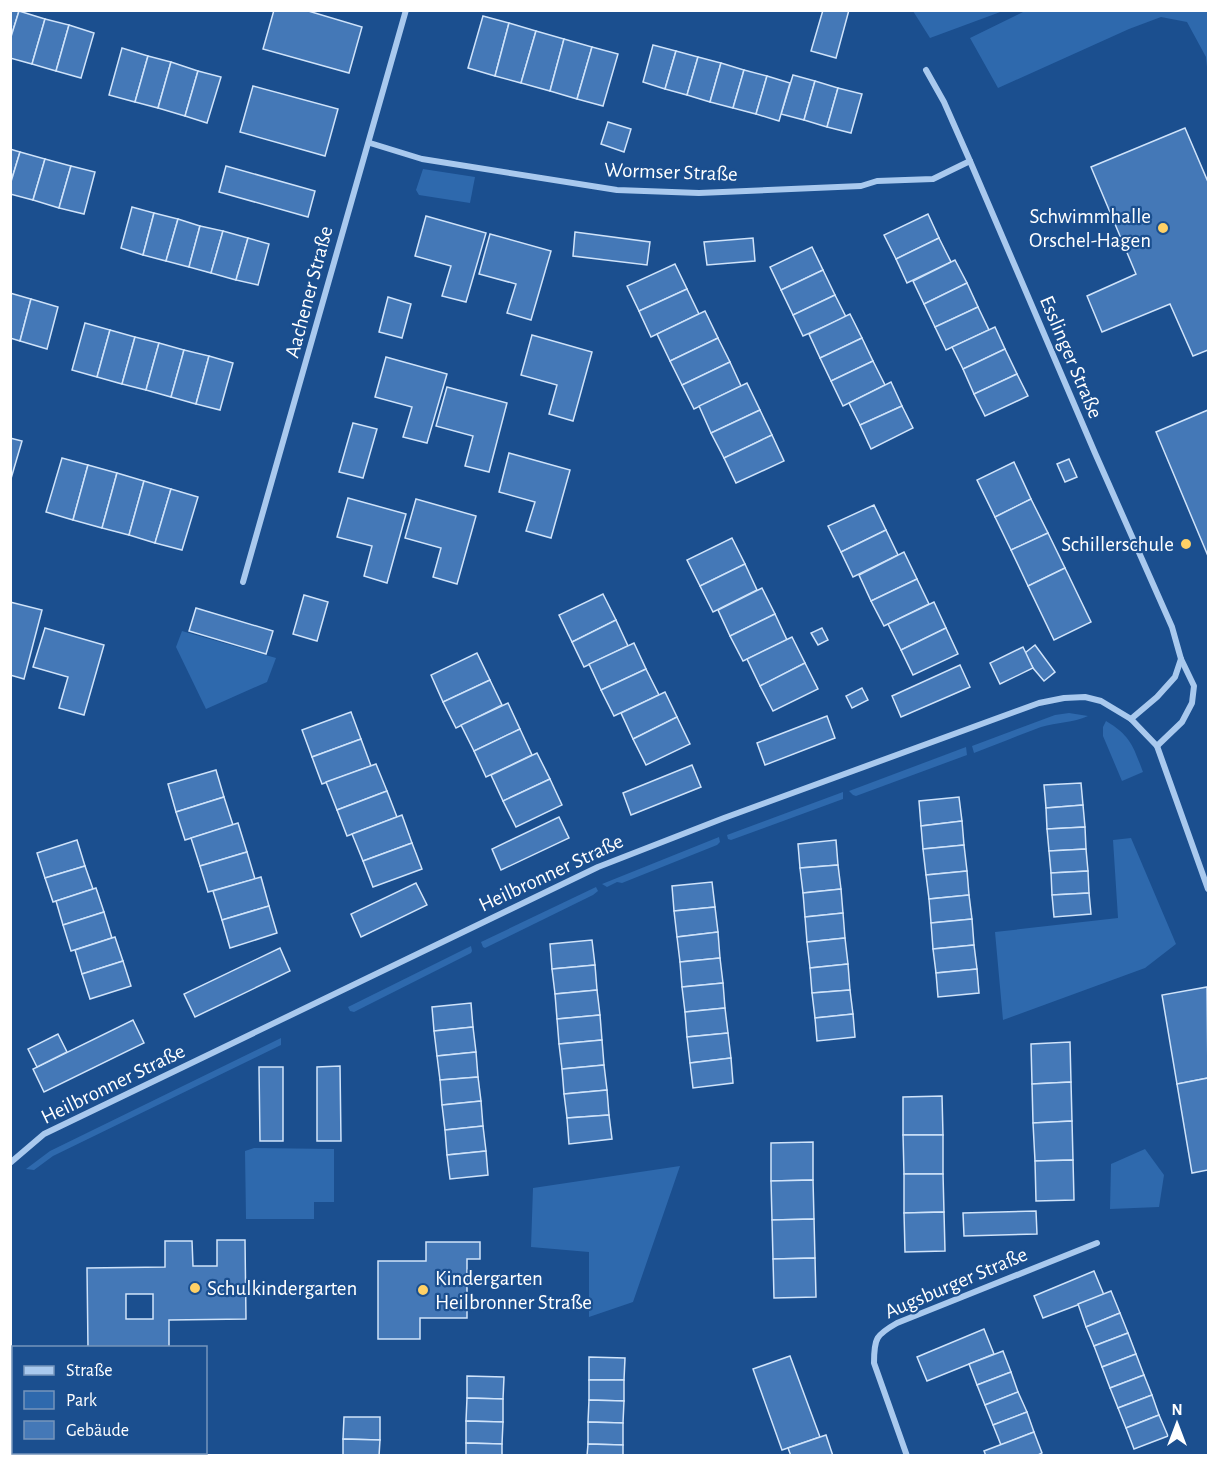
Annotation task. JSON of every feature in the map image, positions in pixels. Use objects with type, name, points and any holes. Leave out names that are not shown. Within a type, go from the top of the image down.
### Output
[{"type":"street","name":"Aachener Straße","points":[[243,582],[339,241],[370,143],[406,10]]},
{"type":"street","name":"Esslinger Straße","points":[[926,70],[944,102],[970,161],[1172,627],[1180,659],[1194,686],[1192,703],[1182,722],[1157,746]]},
{"type":"street","name":"Wormser Straße","points":[[370,143],[422,159],[603,188],[642,192],[726,192],[861,186],[877,181],[933,179],[970,161]]},
{"type":"street","points":[[1180,659],[1175,677],[1157,697],[1131,719],[1157,746],[1209,889]]},
{"type":"street","name":"Heilbronner Straße","points":[[10,1163],[44,1134],[598,867],[637,851],[1039,703],[1085,697],[1101,701],[1131,719]]},
{"type":"street","name":"Augsburger Straße","points":[[907,1455],[874,1363],[874,1348],[880,1333],[897,1323],[1098,1243]]},
{"type":"green space","points":[[1027,10],[1208,11],[1208,77],[1206,57],[1187,22],[1161,17],[998,88],[970,38]]},
{"type":"green space","points":[[913,11],[1003,11],[930,38]]},
{"type":"green space","points":[[423,169],[475,177],[470,203],[419,195],[416,190]]},
{"type":"green space","points":[[182,631],[276,658],[267,682],[206,709],[176,647]]},
{"type":"green space","points":[[1069,713],[1088,716],[1041,727],[974,753],[972,746],[1055,715]]},
{"type":"green space","points":[[1106,721],[1130,742],[1143,772],[1122,781],[1103,736]]},
{"type":"green space","points":[[966,747],[967,755],[856,796],[849,791]]},
{"type":"green space","points":[[843,792],[843,799],[731,840],[728,839],[727,835]]},
{"type":"green space","points":[[719,837],[720,842],[717,845],[622,883],[617,882],[607,887],[602,884]]},
{"type":"green space","points":[[1131,838],[1176,944],[1145,968],[1003,1020],[995,932],[1118,918],[1113,840]]},
{"type":"green space","points":[[596,887],[598,891],[593,895],[483,947],[481,942]]},
{"type":"green space","points":[[471,946],[471,953],[354,1012],[350,1011],[348,1007]]},
{"type":"green space","points":[[281,1038],[281,1045],[53,1156],[34,1170],[26,1169],[50,1151]]},
{"type":"green space","points":[[254,1148],[334,1149],[334,1202],[314,1202],[314,1219],[246,1219],[245,1151]]},
{"type":"green space","points":[[1145,1149],[1164,1175],[1159,1207],[1110,1209],[1111,1164]]},
{"type":"green space","points":[[680,1166],[633,1302],[589,1317],[589,1252],[531,1247],[533,1188]]},
{"type":"building","points":[[10,10],[19,11],[10,40]]},
{"type":"building","points":[[274,10],[305,10],[362,27],[349,73],[263,49]]},
{"type":"building","points":[[823,10],[849,10],[836,58],[811,51]]},
{"type":"building","points":[[19,11],[45,19],[32,64],[10,58],[10,40]]},
{"type":"building","points":[[483,16],[509,23],[495,76],[468,68]]},
{"type":"building","points":[[45,19],[69,25],[56,71],[32,64]]},
{"type":"building","points":[[509,23],[536,31],[521,83],[495,76]]},
{"type":"building","points":[[69,25],[94,33],[81,78],[56,71]]},
{"type":"building","points":[[536,31],[564,39],[550,91],[521,83]]},
{"type":"building","points":[[564,39],[592,47],[577,99],[550,91]]},
{"type":"building","points":[[653,45],[676,51],[665,89],[643,82]]},
{"type":"building","points":[[592,47],[618,54],[603,106],[577,99]]},
{"type":"building","points":[[122,48],[148,56],[135,102],[109,95]]},
{"type":"building","points":[[676,51],[698,57],[687,95],[665,89]]},
{"type":"building","points":[[148,56],[171,62],[158,108],[135,102]]},
{"type":"building","points":[[698,57],[721,63],[710,102],[687,95]]},
{"type":"building","points":[[171,62],[198,71],[185,116],[158,108]]},
{"type":"building","points":[[721,63],[744,70],[733,108],[710,102]]},
{"type":"building","points":[[744,70],[767,76],[756,114],[733,108]]},
{"type":"building","points":[[198,71],[221,77],[207,123],[185,116]]},
{"type":"building","points":[[793,75],[815,81],[804,120],[781,114]]},
{"type":"building","points":[[767,76],[790,83],[779,121],[756,114]]},
{"type":"building","points":[[815,81],[838,88],[827,127],[804,120]]},
{"type":"building","points":[[253,86],[338,109],[325,156],[240,132]]},
{"type":"building","points":[[838,88],[862,94],[851,133],[827,127]]},
{"type":"building","points":[[608,122],[631,129],[624,152],[601,144]]},
{"type":"building","name":"Schwimmhalle Orschel-Hagen","points":[[1185,128],[1208,182],[1208,350],[1193,356],[1170,304],[1102,332],[1087,296],[1136,274],[1091,167]]},
{"type":"building","points":[[10,149],[20,152],[10,185]]},
{"type":"building","points":[[20,152],[45,159],[33,200],[10,194],[10,185]]},
{"type":"building","points":[[45,159],[71,166],[59,208],[33,200]]},
{"type":"building","points":[[71,166],[95,172],[84,214],[59,208]]},
{"type":"building","points":[[226,166],[315,191],[308,217],[219,192]]},
{"type":"building","points":[[132,207],[154,213],[143,255],[121,248]]},
{"type":"building","points":[[154,213],[178,219],[166,261],[143,255]]},
{"type":"building","points":[[928,214],[939,238],[896,259],[884,235]]},
{"type":"building","points":[[426,216],[486,233],[466,302],[442,296],[451,266],[415,256]]},
{"type":"building","points":[[178,219],[200,226],[189,267],[166,261]]},
{"type":"building","points":[[200,226],[223,231],[211,273],[189,267]]},
{"type":"building","points":[[223,231],[248,238],[236,280],[211,273]]},
{"type":"building","points":[[575,232],[650,242],[647,265],[573,256]]},
{"type":"building","points":[[490,234],[551,251],[531,320],[507,313],[516,284],[479,274]]},
{"type":"building","points":[[248,238],[269,244],[258,285],[236,280]]},
{"type":"building","points":[[753,238],[755,261],[707,265],[704,242]]},
{"type":"building","points":[[939,238],[951,262],[907,283],[896,259]]},
{"type":"building","points":[[812,247],[823,270],[781,290],[770,267]]},
{"type":"building","points":[[955,260],[967,283],[924,304],[913,281]]},
{"type":"building","points":[[675,264],[687,289],[639,311],[627,286]]},
{"type":"building","points":[[823,270],[835,295],[793,315],[781,290]]},
{"type":"building","points":[[967,283],[978,307],[935,327],[924,304]]},
{"type":"building","points":[[687,289],[699,314],[651,337],[639,311]]},
{"type":"building","points":[[10,293],[31,299],[20,341],[10,338]]},
{"type":"building","points":[[835,295],[846,317],[803,336],[793,315]]},
{"type":"building","points":[[388,297],[411,304],[402,338],[379,332]]},
{"type":"building","points":[[31,299],[58,307],[47,349],[20,341]]},
{"type":"building","points":[[978,307],[989,330],[946,350],[935,327]]},
{"type":"building","points":[[705,311],[718,338],[670,361],[657,334]]},
{"type":"building","points":[[850,314],[862,338],[820,358],[809,334]]},
{"type":"building","points":[[85,323],[110,330],[97,377],[72,370]]},
{"type":"building","points":[[995,327],[1005,349],[963,369],[952,347]]},
{"type":"building","points":[[110,330],[135,337],[122,384],[97,377]]},
{"type":"building","points":[[532,335],[592,352],[573,421],[549,414],[557,385],[521,375]]},
{"type":"building","points":[[135,337],[159,343],[146,390],[122,384]]},
{"type":"building","points":[[718,338],[730,362],[682,385],[670,361]]},
{"type":"building","points":[[862,338],[873,361],[831,381],[820,358]]},
{"type":"building","points":[[159,343],[184,350],[171,397],[146,390]]},
{"type":"building","points":[[1005,349],[1017,374],[974,394],[963,369]]},
{"type":"building","points":[[184,350],[209,356],[196,404],[171,397]]},
{"type":"building","points":[[209,356],[233,363],[220,410],[196,404]]},
{"type":"building","points":[[386,357],[447,374],[427,443],[403,437],[412,407],[375,397]]},
{"type":"building","points":[[873,361],[885,385],[843,406],[831,381]]},
{"type":"building","points":[[730,362],[741,386],[694,409],[682,385]]},
{"type":"building","points":[[1017,374],[1028,396],[985,416],[974,394]]},
{"type":"building","points":[[891,382],[902,406],[860,425],[849,403]]},
{"type":"building","points":[[747,383],[760,410],[711,433],[699,406]]},
{"type":"building","points":[[447,387],[507,403],[489,472],[465,466],[473,436],[436,426]]},
{"type":"building","points":[[902,406],[913,428],[871,449],[860,425]]},
{"type":"building","points":[[760,410],[772,435],[724,458],[711,433]]},
{"type":"building","points":[[1208,410],[1208,556],[1156,432]]},
{"type":"building","points":[[353,423],[377,429],[363,478],[339,472]]},
{"type":"building","points":[[772,435],[784,461],[736,483],[724,458]]},
{"type":"building","points":[[10,438],[22,441],[10,482]]},
{"type":"building","points":[[509,453],[570,470],[551,538],[526,531],[535,502],[499,492]]},
{"type":"building","points":[[62,458],[88,465],[73,520],[46,512]]},
{"type":"building","points":[[1069,459],[1077,477],[1065,482],[1057,464]]},
{"type":"building","points":[[1014,462],[1031,499],[995,517],[977,480]]},
{"type":"building","points":[[88,465],[117,473],[102,528],[73,520]]},
{"type":"building","points":[[117,473],[144,481],[129,535],[102,528]]},
{"type":"building","points":[[144,481],[171,489],[155,543],[129,535]]},
{"type":"building","points":[[171,489],[198,497],[182,550],[155,543]]},
{"type":"building","points":[[348,498],[406,514],[387,583],[364,576],[372,546],[337,537]]},
{"type":"building","points":[[416,499],[476,516],[457,584],[433,577],[441,548],[405,538]]},
{"type":"building","points":[[1031,499],[1048,533],[1011,550],[995,517]]},
{"type":"building","points":[[874,505],[886,530],[841,552],[828,526]]},
{"type":"building","points":[[886,530],[898,555],[853,577],[841,552]]},
{"type":"building","points":[[1048,533],[1065,568],[1028,586],[1011,550]]},
{"type":"building","points":[[732,538],[745,564],[700,586],[687,560]]},
{"type":"building","points":[[904,552],[917,579],[871,601],[859,575]]},
{"type":"building","points":[[745,564],[757,590],[713,612],[700,586]]},
{"type":"building","points":[[1065,568],[1091,622],[1054,640],[1028,586]]},
{"type":"building","points":[[917,579],[929,604],[884,626],[871,601]]},
{"type":"building","points":[[762,588],[775,614],[730,636],[718,610]]},
{"type":"building","points":[[603,594],[616,620],[572,642],[559,615]]},
{"type":"building","points":[[304,595],[328,602],[317,641],[293,634]]},
{"type":"building","points":[[10,602],[42,610],[24,679],[10,675]]},
{"type":"building","points":[[934,602],[946,628],[901,650],[888,624]]},
{"type":"building","points":[[196,608],[273,631],[266,654],[189,631]]},
{"type":"building","points":[[775,614],[787,640],[743,661],[730,636]]},
{"type":"building","points":[[616,620],[628,646],[584,667],[572,642]]},
{"type":"building","points":[[45,628],[104,645],[84,715],[59,708],[68,677],[33,667]]},
{"type":"building","points":[[822,628],[828,640],[818,645],[811,633]]},
{"type":"building","points":[[946,628],[958,654],[913,675],[901,650]]},
{"type":"building","points":[[792,637],[805,663],[760,686],[747,659]]},
{"type":"building","points":[[634,643],[646,669],[601,690],[589,664]]},
{"type":"building","points":[[1035,645],[1055,672],[1044,681],[1033,668],[1025,653]]},
{"type":"building","points":[[1023,647],[1033,668],[1000,684],[990,663]]},
{"type":"building","points":[[477,653],[490,680],[443,702],[431,675]]},
{"type":"building","points":[[805,663],[818,689],[773,711],[760,686]]},
{"type":"building","points":[[960,665],[970,687],[901,717],[892,696]]},
{"type":"building","points":[[646,669],[659,695],[614,716],[601,690]]},
{"type":"building","points":[[490,680],[502,705],[456,728],[443,702]]},
{"type":"building","points":[[862,688],[868,700],[852,708],[846,696]]},
{"type":"building","points":[[665,692],[677,717],[633,739],[621,713]]},
{"type":"building","points":[[508,703],[520,729],[474,751],[461,725]]},
{"type":"building","points":[[351,712],[361,739],[312,757],[302,730]]},
{"type":"building","points":[[827,716],[835,738],[765,765],[757,743]]},
{"type":"building","points":[[677,717],[690,744],[646,765],[633,739]]},
{"type":"building","points":[[520,729],[532,755],[486,777],[474,751]]},
{"type":"building","points":[[361,739],[371,766],[322,784],[312,757]]},
{"type":"building","points":[[537,753],[550,779],[503,801],[491,775]]},
{"type":"building","points":[[376,764],[387,791],[337,810],[326,782]]},
{"type":"building","points":[[692,765],[701,787],[631,815],[623,793]]},
{"type":"building","points":[[216,770],[224,797],[176,812],[168,784]]},
{"type":"building","points":[[550,779],[562,805],[516,827],[503,801]]},
{"type":"building","points":[[1081,783],[1083,805],[1046,808],[1044,785]]},
{"type":"building","points":[[387,791],[397,817],[347,836],[337,810]]},
{"type":"building","points":[[224,797],[233,825],[185,840],[176,812]]},
{"type":"building","points":[[959,797],[962,821],[921,826],[919,801]]},
{"type":"building","points":[[1083,805],[1085,827],[1047,829],[1046,808]]},
{"type":"building","points":[[402,815],[412,843],[363,861],[352,834]]},
{"type":"building","points":[[559,817],[569,838],[501,870],[492,849]]},
{"type":"building","points":[[962,821],[964,845],[923,849],[921,826]]},
{"type":"building","points":[[238,823],[247,852],[200,866],[191,838]]},
{"type":"building","points":[[1085,827],[1086,849],[1049,851],[1047,829]]},
{"type":"building","points":[[77,840],[85,866],[45,878],[37,853]]},
{"type":"building","points":[[836,840],[838,865],[800,868],[798,844]]},
{"type":"building","points":[[412,843],[422,869],[373,887],[363,861]]},
{"type":"building","points":[[964,845],[967,871],[926,875],[923,849]]},
{"type":"building","points":[[1086,849],[1088,871],[1051,873],[1049,851]]},
{"type":"building","points":[[247,852],[255,879],[208,892],[200,866]]},
{"type":"building","points":[[838,865],[841,889],[803,893],[800,868]]},
{"type":"building","points":[[85,866],[93,889],[53,902],[45,878]]},
{"type":"building","points":[[967,871],[969,895],[929,899],[926,875]]},
{"type":"building","points":[[1088,871],[1089,893],[1052,895],[1051,873]]},
{"type":"building","points":[[261,877],[269,906],[222,920],[213,891]]},
{"type":"building","points":[[712,882],[715,907],[674,911],[672,886]]},
{"type":"building","points":[[416,883],[427,905],[361,937],[351,914]]},
{"type":"building","points":[[96,888],[104,912],[63,925],[56,901]]},
{"type":"building","points":[[841,889],[843,913],[805,917],[803,893]]},
{"type":"building","points":[[1089,893],[1091,914],[1054,917],[1052,895]]},
{"type":"building","points":[[969,895],[972,919],[931,923],[929,899]]},
{"type":"building","points":[[269,906],[277,933],[230,948],[222,920]]},
{"type":"building","points":[[715,907],[718,932],[677,937],[674,911]]},
{"type":"building","points":[[104,912],[112,938],[71,951],[63,925]]},
{"type":"building","points":[[843,913],[845,938],[807,942],[805,917]]},
{"type":"building","points":[[972,919],[974,945],[933,949],[931,923]]},
{"type":"building","points":[[718,932],[720,958],[680,962],[677,937]]},
{"type":"building","points":[[115,937],[123,961],[82,974],[75,950]]},
{"type":"building","points":[[845,938],[848,964],[810,968],[807,942]]},
{"type":"building","points":[[592,940],[595,965],[552,969],[550,944]]},
{"type":"building","points":[[974,945],[977,969],[936,973],[933,949]]},
{"type":"building","points":[[280,948],[290,971],[195,1017],[184,994]]},
{"type":"building","points":[[720,958],[723,983],[682,987],[680,962]]},
{"type":"building","points":[[123,961],[131,986],[90,999],[82,974]]},
{"type":"building","points":[[848,964],[850,990],[812,993],[810,968]]},
{"type":"building","points":[[595,965],[597,990],[555,994],[552,969]]},
{"type":"building","points":[[977,969],[979,993],[938,997],[936,973]]},
{"type":"building","points":[[723,983],[725,1008],[685,1012],[682,987]]},
{"type":"building","points":[[1207,987],[1208,1078],[1177,1084],[1162,995]]},
{"type":"building","points":[[597,990],[600,1015],[557,1019],[555,994]]},
{"type":"building","points":[[850,990],[853,1014],[815,1018],[812,993]]},
{"type":"building","points":[[471,1003],[473,1027],[434,1031],[432,1007]]},
{"type":"building","points":[[725,1008],[728,1033],[687,1037],[685,1012]]},
{"type":"building","points":[[853,1014],[855,1037],[817,1041],[815,1018]]},
{"type":"building","points":[[600,1015],[602,1040],[559,1044],[557,1019]]},
{"type":"building","points":[[133,1020],[144,1043],[44,1092],[33,1069]]},
{"type":"building","points":[[473,1027],[476,1052],[437,1056],[434,1031]]},
{"type":"building","points":[[728,1033],[731,1058],[690,1063],[687,1037]]},
{"type":"building","points":[[58,1034],[67,1052],[37,1067],[28,1049]]},
{"type":"building","points":[[602,1040],[604,1065],[562,1069],[559,1044]]},
{"type":"building","points":[[1070,1042],[1071,1082],[1032,1084],[1031,1044]]},
{"type":"building","points":[[476,1052],[478,1077],[440,1080],[437,1056]]},
{"type":"building","points":[[731,1058],[733,1083],[693,1088],[690,1063]]},
{"type":"building","points":[[604,1065],[607,1090],[564,1094],[562,1069]]},
{"type":"building","points":[[340,1066],[341,1141],[317,1141],[317,1067]]},
{"type":"building","points":[[259,1067],[283,1067],[283,1141],[260,1141]]},
{"type":"building","points":[[478,1077],[481,1101],[442,1105],[440,1080]]},
{"type":"building","points":[[1208,1078],[1208,1170],[1192,1173],[1177,1084]]},
{"type":"building","points":[[1071,1082],[1072,1121],[1033,1123],[1032,1084]]},
{"type":"building","points":[[607,1090],[609,1115],[567,1118],[564,1094]]},
{"type":"building","points":[[942,1096],[943,1135],[903,1135],[903,1097]]},
{"type":"building","points":[[481,1101],[483,1126],[445,1130],[442,1105]]},
{"type":"building","points":[[609,1115],[612,1139],[569,1144],[567,1118]]},
{"type":"building","points":[[1072,1121],[1073,1160],[1035,1161],[1033,1123]]},
{"type":"building","points":[[483,1126],[486,1151],[447,1155],[445,1130]]},
{"type":"building","points":[[903,1135],[943,1135],[943,1174],[904,1174]]},
{"type":"building","points":[[813,1142],[813,1180],[771,1181],[771,1143]]},
{"type":"building","points":[[486,1151],[488,1175],[450,1179],[447,1155]]},
{"type":"building","points":[[1073,1160],[1074,1200],[1036,1201],[1035,1161]]},
{"type":"building","points":[[904,1174],[943,1174],[944,1212],[904,1213]]},
{"type":"building","points":[[813,1180],[814,1219],[772,1220],[771,1181]]},
{"type":"building","points":[[1036,1211],[1037,1234],[964,1236],[963,1213]]},
{"type":"building","points":[[944,1212],[945,1251],[905,1252],[904,1213]]},
{"type":"building","points":[[814,1219],[815,1258],[773,1259],[772,1220]]},
{"type":"building","points":[[217,1240],[245,1240],[246,1319],[169,1320],[169,1346],[88,1346],[87,1268],[165,1267],[165,1241],[192,1241],[193,1266],[217,1266]],"holes":[[[126,1294],[153,1294],[153,1319],[126,1319]]]},
{"type":"building","name":"Kindergarten Heilbronner Straße","points":[[426,1242],[480,1242],[480,1259],[467,1259],[467,1318],[420,1318],[420,1339],[378,1339],[378,1261],[426,1261]]},
{"type":"building","points":[[815,1258],[816,1297],[774,1298],[773,1259]]},
{"type":"building","points":[[1094,1271],[1104,1295],[1043,1318],[1034,1296]]},
{"type":"building","points":[[1111,1291],[1120,1313],[1086,1327],[1078,1304]]},
{"type":"building","points":[[1120,1313],[1128,1333],[1094,1346],[1086,1327]]},
{"type":"building","points":[[984,1329],[994,1354],[927,1381],[917,1357]]},
{"type":"building","points":[[1128,1333],[1136,1354],[1102,1367],[1094,1346]]},
{"type":"building","points":[[1003,1351],[1011,1372],[977,1385],[969,1364]]},
{"type":"building","points":[[1136,1354],[1144,1375],[1110,1388],[1102,1367]]},
{"type":"building","points":[[790,1356],[820,1437],[782,1450],[753,1369]]},
{"type":"building","points":[[589,1357],[625,1358],[624,1380],[589,1380]]},
{"type":"building","points":[[1011,1372],[1018,1392],[985,1405],[977,1385]]},
{"type":"building","points":[[1144,1375],[1152,1395],[1118,1408],[1110,1388]]},
{"type":"building","points":[[467,1376],[504,1377],[503,1399],[467,1398]]},
{"type":"building","points":[[589,1380],[624,1380],[624,1401],[589,1400]]},
{"type":"building","points":[[1018,1392],[1027,1412],[993,1425],[985,1405]]},
{"type":"building","points":[[1152,1395],[1159,1415],[1126,1428],[1118,1408]]},
{"type":"building","points":[[467,1398],[503,1399],[503,1422],[466,1421]]},
{"type":"building","points":[[589,1400],[624,1401],[623,1423],[588,1422]]},
{"type":"building","points":[[1027,1412],[1034,1432],[1001,1445],[993,1425]]},
{"type":"building","points":[[1159,1415],[1168,1436],[1134,1449],[1126,1428]]},
{"type":"building","points":[[344,1417],[380,1417],[380,1440],[343,1439]]},
{"type":"building","points":[[466,1421],[503,1422],[502,1444],[466,1443]]},
{"type":"building","points":[[588,1422],[623,1423],[623,1445],[588,1444]]},
{"type":"building","points":[[1034,1432],[1042,1453],[1036,1456],[986,1456],[984,1451]]},
{"type":"building","points":[[826,1435],[833,1456],[791,1456],[788,1448]]},
{"type":"building","points":[[343,1439],[380,1440],[379,1456],[343,1456]]},
{"type":"building","points":[[466,1443],[502,1444],[502,1456],[466,1456]]},
{"type":"building","points":[[588,1444],[623,1445],[623,1456],[587,1456]]},
{"type":"place","name":"Schwimmhalle Orschel-Hagen","points":[[1163,228]]},
{"type":"place","name":"Schillerschule","points":[[1186,544]]},
{"type":"place","name":"Schulkindergarten","points":[[195,1288]]},
{"type":"place","name":"Kindergarten Heilbronner Straße","points":[[423,1290]]}]
